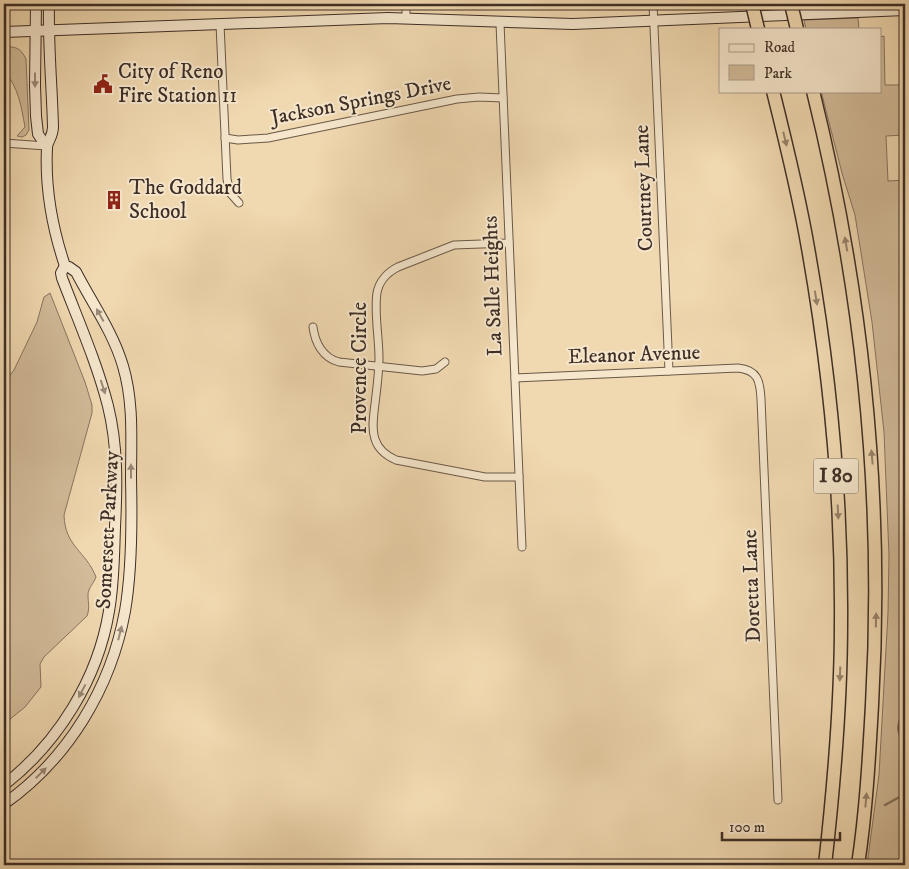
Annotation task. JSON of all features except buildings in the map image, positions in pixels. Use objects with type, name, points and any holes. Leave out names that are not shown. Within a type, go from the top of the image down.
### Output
[{"type":"highway","points":[[752,4],[758,28]]},
{"type":"highway","points":[[791,4],[797,28]]},
{"type":"highway","name":"I 80","points":[[773,92],[808,247],[825,363],[836,469],[841,577],[840,670],[836,747],[825,865]]},
{"type":"highway","name":"I 80","points":[[813,92],[836,193],[851,273],[866,387],[874,482],[876,585],[874,666],[866,796],[858,865]]},
{"type":"main road","name":"Somersett Parkway","points":[[36,4],[34,85],[37,129],[40,139],[46,146]]},
{"type":"main road","name":"Somersett Parkway","points":[[4,785],[41,751],[64,722],[73,706],[98,654],[108,619],[112,592],[117,492],[112,428],[103,388],[62,278],[61,273],[65,266],[52,214],[46,146],[53,133],[49,4]]},
{"type":"main road","points":[[4,32],[406,18],[500,23],[573,24],[905,10]]},
{"type":"main road","name":"Somersett Parkway","points":[[4,804],[27,786],[50,763],[76,730],[94,700],[115,650],[125,610],[128,587],[132,493],[132,417],[129,393],[119,355],[106,324],[76,272],[65,266]]},
{"type":"street","points":[[406,4],[406,18]]},
{"type":"street","name":"Courtney Lane","points":[[652,4],[669,371]]},
{"type":"street","name":"La Salle Heights","points":[[500,23],[522,547]]},
{"type":"street","points":[[220,24],[228,187],[234,199],[239,203]]},
{"type":"street","name":"Jackson Springs Drive","points":[[225,138],[238,140],[268,138],[457,99],[479,97],[503,98]]},
{"type":"street","points":[[4,143],[46,146]]},
{"type":"street","name":"Provence Circle","points":[[509,244],[454,246],[398,267],[387,274],[379,285],[377,292],[379,367],[373,432],[378,446],[389,457],[405,463],[485,477],[519,477]]},
{"type":"street","points":[[312,327],[317,344],[324,354],[339,362],[430,370],[436,369],[445,362]]},
{"type":"street","name":"Eleanor Avenue","points":[[515,378],[738,368],[750,370],[754,373]]},
{"type":"street","name":"Doretta Lane","points":[[754,373],[758,380],[761,399],[778,800]]},
{"type":"green space","points":[[858,18],[859,28],[806,28],[804,20]]},
{"type":"green space","points":[[882,36],[884,36],[885,85],[905,85],[905,135],[886,136],[888,181],[905,180],[905,280],[903,280],[905,339],[905,865],[867,865],[879,775],[888,613],[889,556],[884,432],[872,322],[855,215],[821,92],[882,92]]},
{"type":"green space","points":[[4,47],[17,48],[26,59],[29,130],[22,137],[17,136],[25,127],[22,112],[13,84],[4,71]]},
{"type":"green space","points":[[50,293],[85,382],[92,405],[92,413],[64,515],[68,535],[92,568],[96,577],[88,592],[89,608],[87,616],[44,657],[40,664],[41,687],[25,707],[4,724],[4,383],[14,370],[37,322],[44,297]]},
{"type":"waterway","points":[[905,670],[901,679],[905,703],[898,727],[905,743]]},
{"type":"waterway","points":[[885,805],[905,794]]},
{"type":"waterway","points":[[800,865],[803,860]]},
{"type":"place","name":"City of Reno Fire Station 11","points":[[103,84]]},
{"type":"place","name":"The Goddard School","points":[[114,200]]}]
